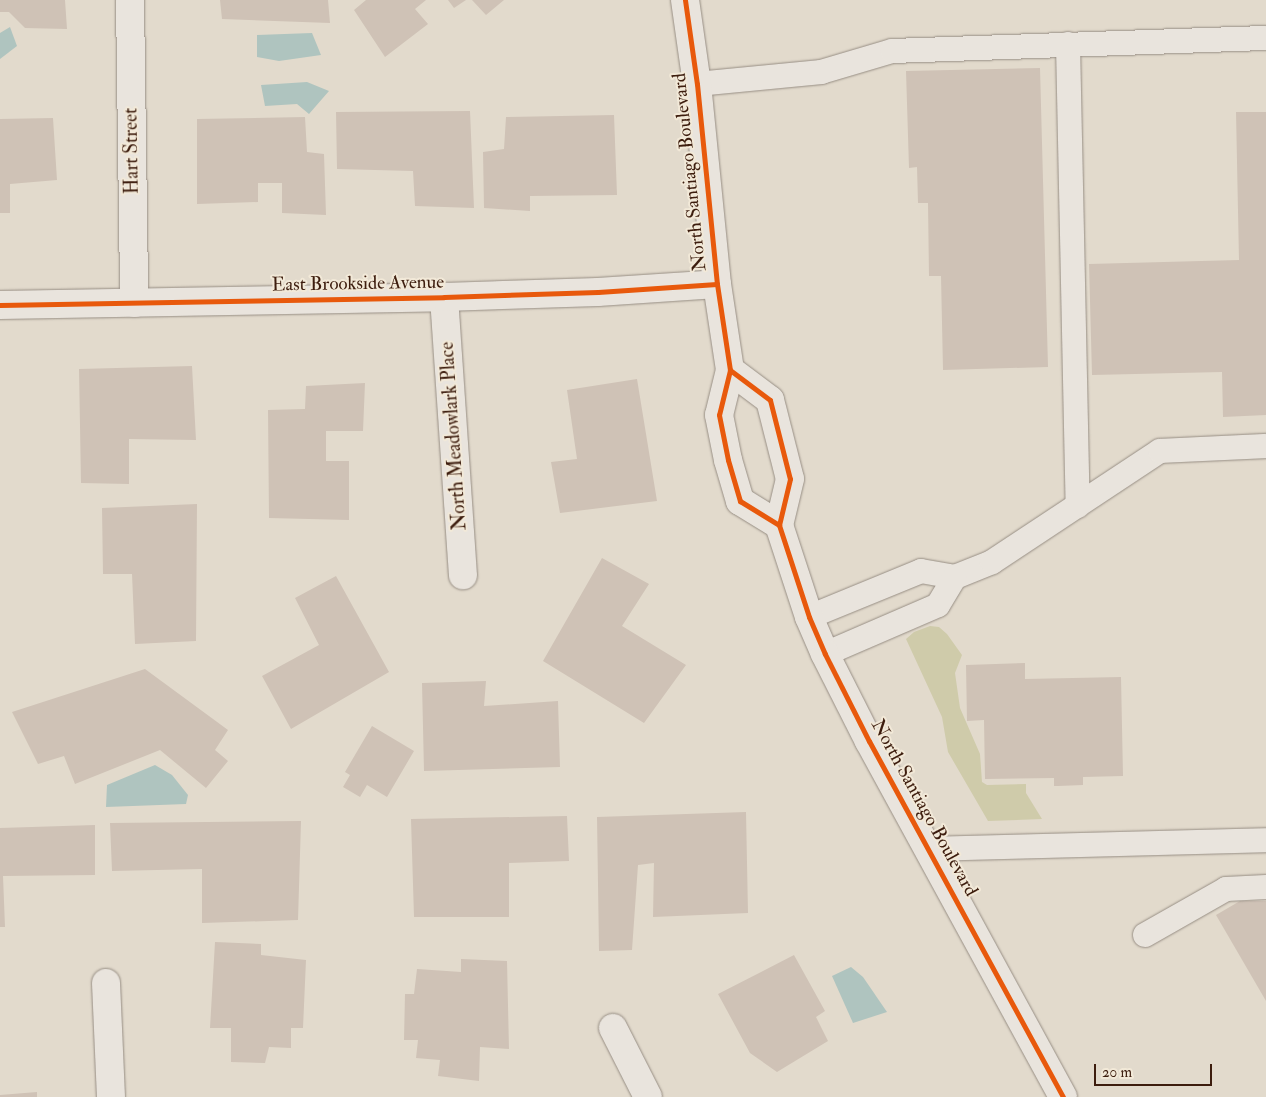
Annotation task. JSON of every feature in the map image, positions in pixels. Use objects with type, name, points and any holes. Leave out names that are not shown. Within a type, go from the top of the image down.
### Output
[{"type":"street","name":"Hart Street","points":[[130,0],[134,303]]},
{"type":"street","name":"North Santiago Boulevard","points":[[685,0],[697,84],[717,284],[730,370],[719,415],[728,460],[740,502],[779,525],[809,617],[825,654],[1063,1097]]},
{"type":"street","name":"East Brookside Avenue","points":[[0,305],[444,297],[598,292],[717,284]]},
{"type":"street","name":"North Meadowlark Place","points":[[444,297],[463,575]]},
{"type":"street","points":[[730,370],[770,400],[790,479],[779,525]]},
{"type":"street","points":[[106,983],[111,1097]]},
{"type":"street","points":[[613,1028],[648,1097]]},
{"type":"lane","points":[[697,84],[821,72],[892,51],[1266,38]]},
{"type":"lane","points":[[1068,44],[1078,506]]},
{"type":"lane","points":[[809,617],[920,571],[955,577],[992,562],[1160,450],[1266,446]]},
{"type":"lane","points":[[825,654],[938,605],[955,577]]},
{"type":"lane","points":[[929,850],[1266,840]]},
{"type":"lane","points":[[1145,935],[1226,889],[1266,888]]},
{"type":"shaded area","points":[[930,626],[939,627],[947,634],[962,655],[955,673],[960,708],[980,754],[982,782],[987,785],[1026,784],[1026,793],[1042,819],[988,821],[948,752],[942,717],[906,639],[914,632]]},
{"type":"water","points":[[10,27],[17,46],[0,59],[0,33]]},
{"type":"water","points":[[312,33],[321,55],[279,61],[257,57],[257,35]]},
{"type":"water","points":[[307,82],[329,91],[309,114],[297,104],[265,106],[261,85]]},
{"type":"water","points":[[155,765],[172,775],[188,795],[186,804],[106,807],[107,785]]},
{"type":"water","points":[[851,967],[863,977],[887,1012],[853,1023],[832,976]]},
{"type":"building","points":[[0,0],[65,0],[67,29],[25,28],[9,12],[0,12]]},
{"type":"building","points":[[220,0],[328,0],[330,23],[222,19]]},
{"type":"building","points":[[366,0],[426,0],[415,9],[428,24],[385,57],[354,10]]},
{"type":"building","points":[[448,0],[466,0],[454,8]]},
{"type":"building","points":[[472,0],[504,0],[486,15]]},
{"type":"building","points":[[1040,68],[1048,367],[943,370],[941,276],[929,276],[928,203],[918,203],[917,167],[909,168],[906,71]]},
{"type":"building","points":[[470,111],[474,208],[415,206],[413,171],[337,169],[336,112]]},
{"type":"building","points":[[1236,112],[1266,112],[1266,415],[1223,417],[1222,372],[1092,375],[1089,264],[1239,260]]},
{"type":"building","points":[[614,115],[617,195],[530,196],[530,211],[484,208],[483,152],[504,149],[506,117]]},
{"type":"building","points":[[305,117],[307,152],[324,154],[326,215],[282,213],[282,183],[258,183],[258,202],[197,204],[197,119]]},
{"type":"building","points":[[53,118],[57,180],[10,184],[10,213],[0,213],[0,119]]},
{"type":"building","points":[[192,366],[196,440],[129,439],[129,484],[81,483],[79,369]]},
{"type":"building","points":[[637,379],[657,501],[560,513],[551,462],[577,459],[567,390]]},
{"type":"building","points":[[365,383],[363,431],[326,431],[326,461],[349,461],[349,520],[269,518],[268,410],[305,409],[306,386]]},
{"type":"building","points":[[197,504],[196,641],[135,644],[132,574],[103,574],[102,508]]},
{"type":"building","points":[[602,558],[649,584],[622,626],[686,665],[644,723],[543,661]]},
{"type":"building","points":[[336,576],[389,672],[291,729],[262,676],[319,645],[295,598]]},
{"type":"building","points":[[1025,663],[1025,679],[1121,677],[1123,776],[1083,777],[1083,785],[1058,786],[1054,786],[1054,778],[985,779],[984,720],[967,721],[966,665]]},
{"type":"building","points":[[145,669],[228,730],[215,750],[228,761],[206,788],[160,750],[75,784],[64,756],[38,764],[12,712]]},
{"type":"building","points":[[486,681],[484,706],[558,701],[560,767],[424,771],[422,683]]},
{"type":"building","points":[[372,726],[414,751],[387,797],[367,785],[360,797],[343,787],[350,775],[345,772]]},
{"type":"building","points":[[746,812],[748,913],[653,917],[654,863],[638,865],[632,950],[599,951],[597,817]]},
{"type":"building","points":[[567,816],[569,861],[509,863],[509,917],[414,917],[411,819]]},
{"type":"building","points":[[301,821],[298,920],[202,923],[202,869],[112,871],[110,823]]},
{"type":"building","points":[[95,825],[95,875],[3,876],[5,927],[0,927],[0,828]]},
{"type":"building","points":[[1240,901],[1266,901],[1266,1001],[1216,915]]},
{"type":"building","points":[[215,942],[261,944],[261,955],[306,960],[303,1028],[291,1028],[291,1048],[269,1047],[265,1063],[231,1062],[231,1028],[210,1028]]},
{"type":"building","points":[[794,955],[825,1011],[816,1017],[828,1041],[777,1072],[750,1053],[718,994]]},
{"type":"building","points":[[461,959],[507,961],[509,1049],[480,1047],[479,1081],[438,1076],[440,1060],[416,1058],[418,1040],[404,1040],[405,994],[414,994],[417,969],[461,972]]},
{"type":"building","points":[[37,1092],[37,1097],[0,1097],[0,1095]]},
{"type":"cycle path","points":[[685,0],[697,84],[717,284],[730,370],[719,415],[728,460],[740,501],[779,525]]},
{"type":"cycle path","points":[[0,305],[444,297],[598,292],[717,284]]},
{"type":"cycle path","points":[[730,370],[770,400],[790,479],[779,525],[809,617],[825,654],[869,741],[1063,1097]]}]
